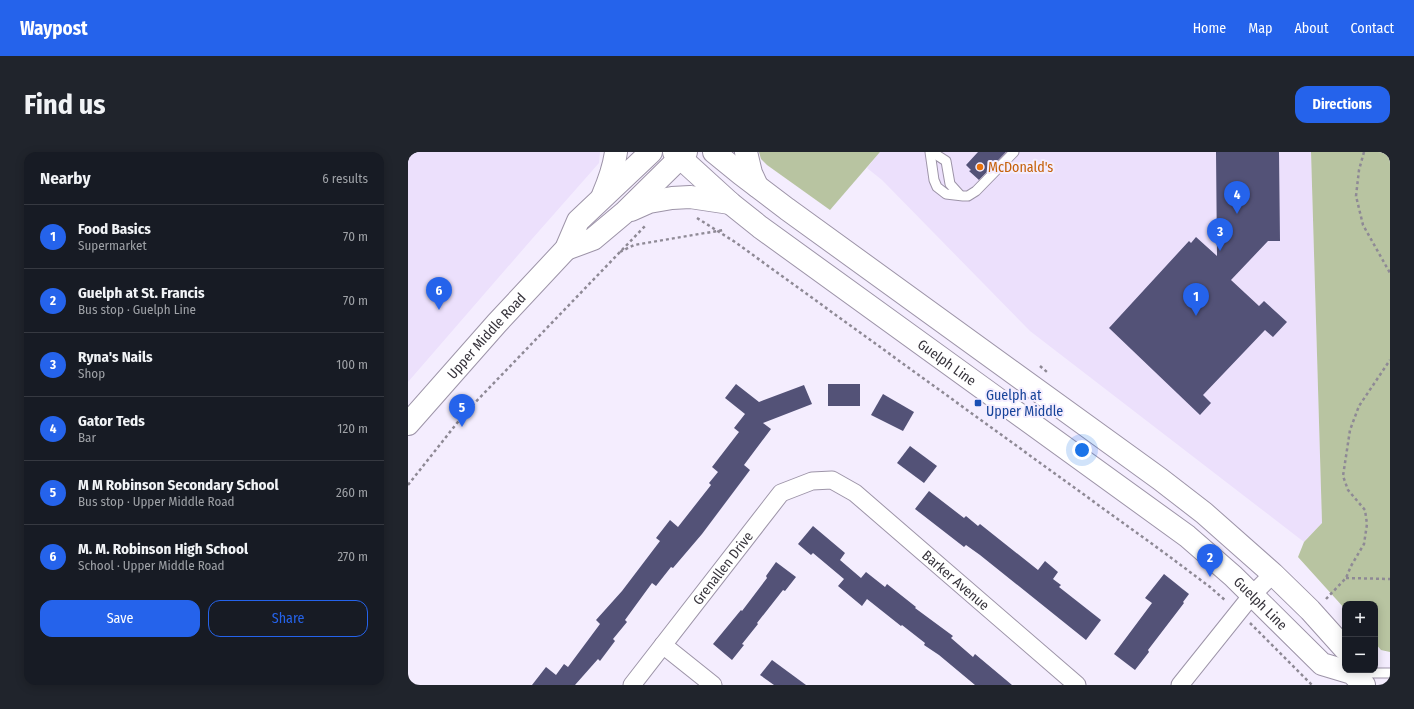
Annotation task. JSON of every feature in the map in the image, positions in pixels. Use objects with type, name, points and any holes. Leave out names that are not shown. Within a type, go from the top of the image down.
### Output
[{"type":"main road","points":[[600,199],[607,185],[616,152]]},
{"type":"main road","name":"Upper Middle Road","points":[[408,424],[497,323],[566,249],[578,221],[650,152]]},
{"type":"main road","name":"Guelph Line","points":[[714,152],[852,257],[1160,479],[1204,513],[1273,574],[1310,610],[1342,646]]},
{"type":"main road","points":[[746,152],[751,173],[757,186]]},
{"type":"main road","name":"Upper Middle Road","points":[[566,249],[593,239],[624,213],[680,154]]},
{"type":"main road","name":"Guelph Line","points":[[680,154],[730,203],[760,227],[1187,536],[1233,576],[1252,605],[1322,664],[1356,676]]},
{"type":"main road","points":[[624,213],[650,202],[672,198],[690,197],[730,203]]},
{"type":"main road","points":[[987,390],[1040,392]]},
{"type":"street","name":"Grenallen Drive","points":[[632,685],[781,493],[812,481],[832,480]]},
{"type":"street","name":"Barker Avenue","points":[[832,480],[855,493],[1077,685]]},
{"type":"street","points":[[1180,685],[1252,605],[1273,574]]},
{"type":"street","points":[[663,645],[713,685]]},
{"type":"lane","points":[[931,152],[934,180],[937,187],[946,194],[968,196],[972,194],[1014,152]]},
{"type":"lane","points":[[931,152],[946,161],[950,184],[959,194]]},
{"type":"lane","points":[[1356,676],[1390,673]]},
{"type":"path","points":[[1364,152],[1359,170],[1356,196],[1363,225],[1390,273]]},
{"type":"path","points":[[694,216],[735,242],[1210,587],[1252,605]]},
{"type":"path","points":[[408,486],[465,412],[617,254],[650,222]]},
{"type":"path","points":[[617,254],[634,245],[723,230]]},
{"type":"path","points":[[1321,594],[1326,600],[1346,578],[1364,544],[1367,524],[1365,510],[1348,490],[1343,476],[1350,430],[1359,406],[1390,360]]},
{"type":"path","points":[[1040,366],[1047,372]]},
{"type":"path","points":[[1346,578],[1390,579]]},
{"type":"path","points":[[1252,605],[1252,625],[1312,685]]},
{"type":"path","points":[[1252,605],[1252,625]]},
{"type":"shaded area","points":[[408,152],[600,152],[599,163],[408,382]]},
{"type":"shaded area","points":[[880,152],[1311,152],[1322,523],[1304,542],[1030,331],[882,180],[867,168]]},
{"type":"green space","points":[[759,152],[880,152],[830,210],[767,165],[761,159]]},
{"type":"green space","points":[[1311,152],[1390,152],[1390,652],[1381,650],[1378,646],[1378,601],[1342,601],[1342,606],[1298,557],[1304,542],[1322,523]]},
{"type":"building","name":"McDonald's","points":[[978,152],[1006,152],[979,180],[969,171],[971,170],[966,165]]},
{"type":"building","points":[[1216,152],[1279,152],[1280,241],[1268,241],[1231,280],[1259,306],[1264,301],[1287,322],[1273,337],[1265,330],[1203,395],[1211,403],[1200,415],[1109,328],[1189,241],[1191,243],[1196,237],[1217,256]]},
{"type":"building","points":[[736,384],[759,402],[804,385],[812,404],[763,423],[771,429],[744,465],[750,470],[702,534],[673,568],[671,567],[656,586],[652,583],[625,620],[627,622],[613,639],[615,641],[600,661],[598,659],[575,685],[532,685],[546,667],[556,675],[564,664],[568,667],[600,624],[596,620],[622,591],[660,541],[656,538],[670,520],[678,527],[711,485],[709,483],[718,472],[712,467],[739,432],[734,428],[745,414],[725,398]]},
{"type":"building","points":[[828,384],[860,384],[860,406],[828,406]]},
{"type":"building","points":[[883,394],[914,412],[903,431],[871,415]]},
{"type":"building","points":[[910,446],[937,466],[924,483],[897,463]]},
{"type":"building","points":[[929,491],[964,518],[966,516],[978,526],[980,524],[1038,570],[1045,561],[1058,572],[1053,579],[1061,585],[1059,587],[1101,620],[1086,640],[980,555],[966,545],[964,547],[915,509]]},
{"type":"building","points":[[813,526],[845,553],[840,560],[861,578],[866,572],[885,587],[887,584],[916,607],[915,608],[953,636],[951,638],[973,657],[975,654],[1012,685],[975,685],[939,655],[924,645],[925,643],[867,599],[862,606],[838,586],[844,579],[813,553],[811,555],[798,544]]},
{"type":"building","points":[[776,562],[796,577],[785,591],[783,590],[757,623],[758,624],[742,644],[744,645],[732,660],[713,644],[741,610],[742,611],[767,578],[766,576]]},
{"type":"building","points":[[1164,574],[1189,594],[1135,670],[1114,654],[1152,603],[1145,598]]},
{"type":"building","points":[[772,660],[806,685],[774,685],[760,675]]},
{"type":"place","name":"McDonald's","points":[[980,167]]},
{"type":"place","name":"Gator Teds","points":[[1237,214]]},
{"type":"place","name":"Ryna's Nails","points":[[1220,251]]},
{"type":"place","name":"M. M. Robinson High School","points":[[439,310]]},
{"type":"place","name":"Food Basics","points":[[1196,316]]},
{"type":"place","name":"Guelph at Upper Middle","points":[[978,403]]},
{"type":"place","name":"M M Robinson Secondary School","points":[[462,427]]},
{"type":"place","name":"Guelph at St. Francis","points":[[1210,577]]}]
